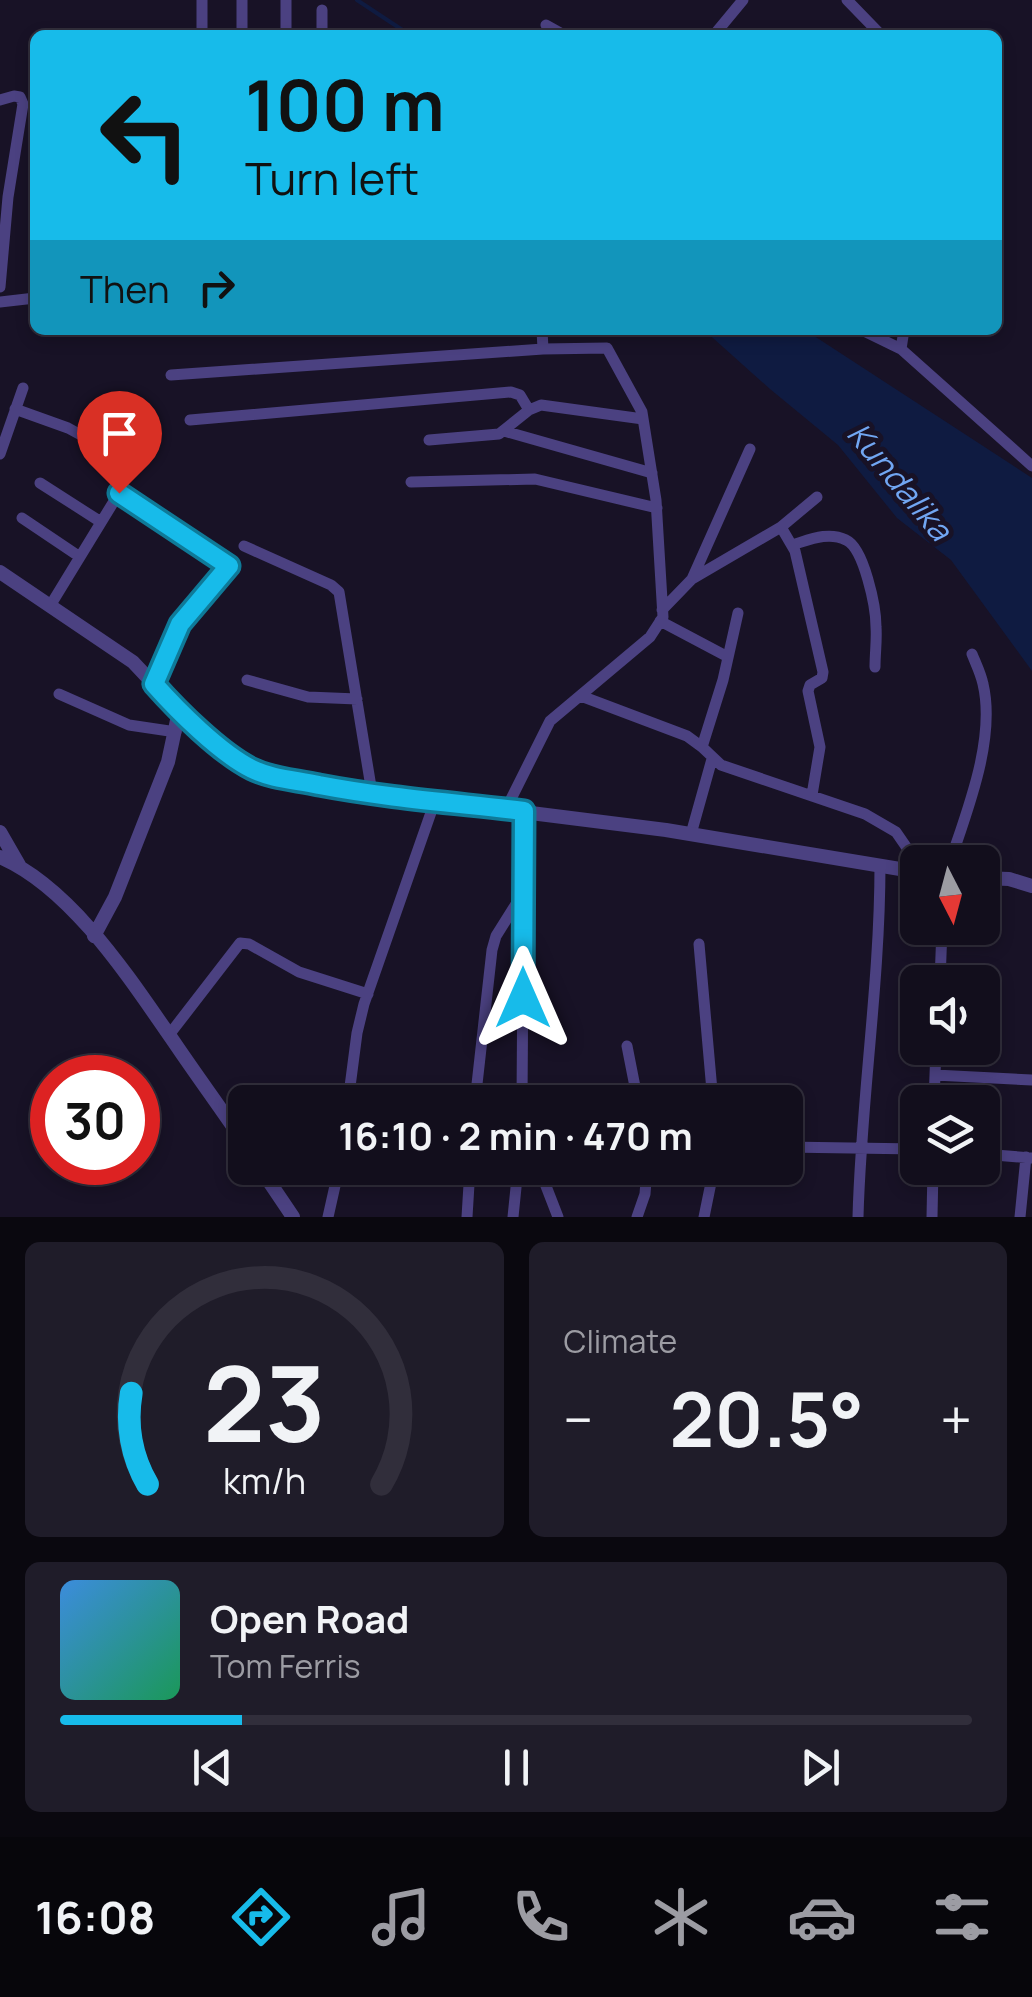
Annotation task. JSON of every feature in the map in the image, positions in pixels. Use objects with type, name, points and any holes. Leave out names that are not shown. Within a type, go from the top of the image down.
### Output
[{"type":"street","points":[[202,0],[202,30]]},
{"type":"street","points":[[242,0],[242,30]]},
{"type":"street","points":[[286,0],[286,30]]},
{"type":"street","points":[[718,30],[743,0]]},
{"type":"street","points":[[848,0],[876,30]]},
{"type":"street","points":[[322,10],[322,30]]},
{"type":"street","points":[[546,25],[555,30]]},
{"type":"street","points":[[0,100],[20,97],[23,104],[8,196],[0,287]]},
{"type":"street","points":[[0,302],[30,299]]},
{"type":"street","points":[[542,335],[543,349]]},
{"type":"street","points":[[872,335],[901,350],[1032,466]]},
{"type":"street","points":[[901,350],[903,335]]},
{"type":"street","points":[[171,375],[606,348],[644,419],[657,508],[661,615]]},
{"type":"street","points":[[0,454],[23,388]]},
{"type":"street","points":[[190,420],[511,392],[518,394],[529,410]]},
{"type":"street","points":[[429,440],[494,434],[504,431],[529,410],[546,406],[644,419]]},
{"type":"street","points":[[16,409],[68,428],[104,447]]},
{"type":"street","points":[[504,431],[652,473]]},
{"type":"street","points":[[506,809],[550,721],[650,636],[661,615],[692,579],[750,449]]},
{"type":"street","points":[[412,482],[535,479],[657,508]]},
{"type":"street","points":[[40,483],[102,522]]},
{"type":"street","points":[[50,606],[119,493],[229,566],[180,624],[154,684]]},
{"type":"street","points":[[692,579],[781,528],[817,497]]},
{"type":"street","points":[[22,518],[80,557]]},
{"type":"street","points":[[781,528],[792,545],[823,675],[808,691],[820,747],[812,794]]},
{"type":"street","points":[[792,545],[834,536],[858,551],[874,604],[875,666]]},
{"type":"street","points":[[244,546],[339,592],[372,793]]},
{"type":"street","points":[[0,572],[134,662],[178,711],[238,761],[272,776],[372,793],[691,834],[900,869]]},
{"type":"street","points":[[702,747],[738,613]]},
{"type":"street","points":[[661,615],[728,657]]},
{"type":"street","points":[[956,845],[976,782],[986,720],[983,682],[972,654]]},
{"type":"street","points":[[247,680],[308,697],[357,699]]},
{"type":"street","points":[[59,694],[129,726],[176,732]]},
{"type":"street","points":[[581,696],[686,736],[720,766],[865,814],[896,832],[905,845]]},
{"type":"street","points":[[94,936],[115,897],[168,762],[178,711]]},
{"type":"street","points":[[691,834],[712,759]]},
{"type":"street","points":[[350,1085],[357,1033],[368,994],[440,801]]},
{"type":"street","points":[[522,1085],[524,811]]},
{"type":"street","points":[[0,832],[20,865]]},
{"type":"street","points":[[0,857],[20,865],[77,913],[228,1120]]},
{"type":"street","points":[[858,1217],[860,1149],[880,921],[880,866]]},
{"type":"street","points":[[1000,879],[1032,886]]},
{"type":"street","points":[[477,1085],[492,950],[496,936],[523,893]]},
{"type":"street","points":[[169,1035],[240,943],[299,972],[368,994]]},
{"type":"street","points":[[699,944],[711,1085]]},
{"type":"street","points":[[628,1046],[635,1085]]},
{"type":"street","points":[[935,1065],[935,1085]]},
{"type":"street","points":[[935,1075],[1032,1080]]},
{"type":"street","points":[[803,1147],[900,1149]]},
{"type":"street","points":[[1000,1156],[1029,1158],[1020,1217]]},
{"type":"street","points":[[271,1185],[293,1217]]},
{"type":"street","points":[[328,1217],[336,1185]]},
{"type":"street","points":[[467,1217],[469,1185]]},
{"type":"street","points":[[513,1217],[516,1185]]},
{"type":"street","points":[[546,1185],[558,1217]]},
{"type":"street","points":[[637,1217],[646,1185]]},
{"type":"street","points":[[704,1217],[711,1185]]},
{"type":"street","points":[[932,1217],[933,1185]]},
{"type":"water","points":[[710,335],[813,335],[1032,478],[1032,671],[951,560],[897,518],[838,445]]},
{"type":"waterway","name":"Kundalika","points":[[357,0],[402,30]]},
{"type":"route","points":[[119,493],[229,566],[180,624],[154,684],[178,711],[238,761],[272,776],[348,790],[524,811],[523,998]]}]
